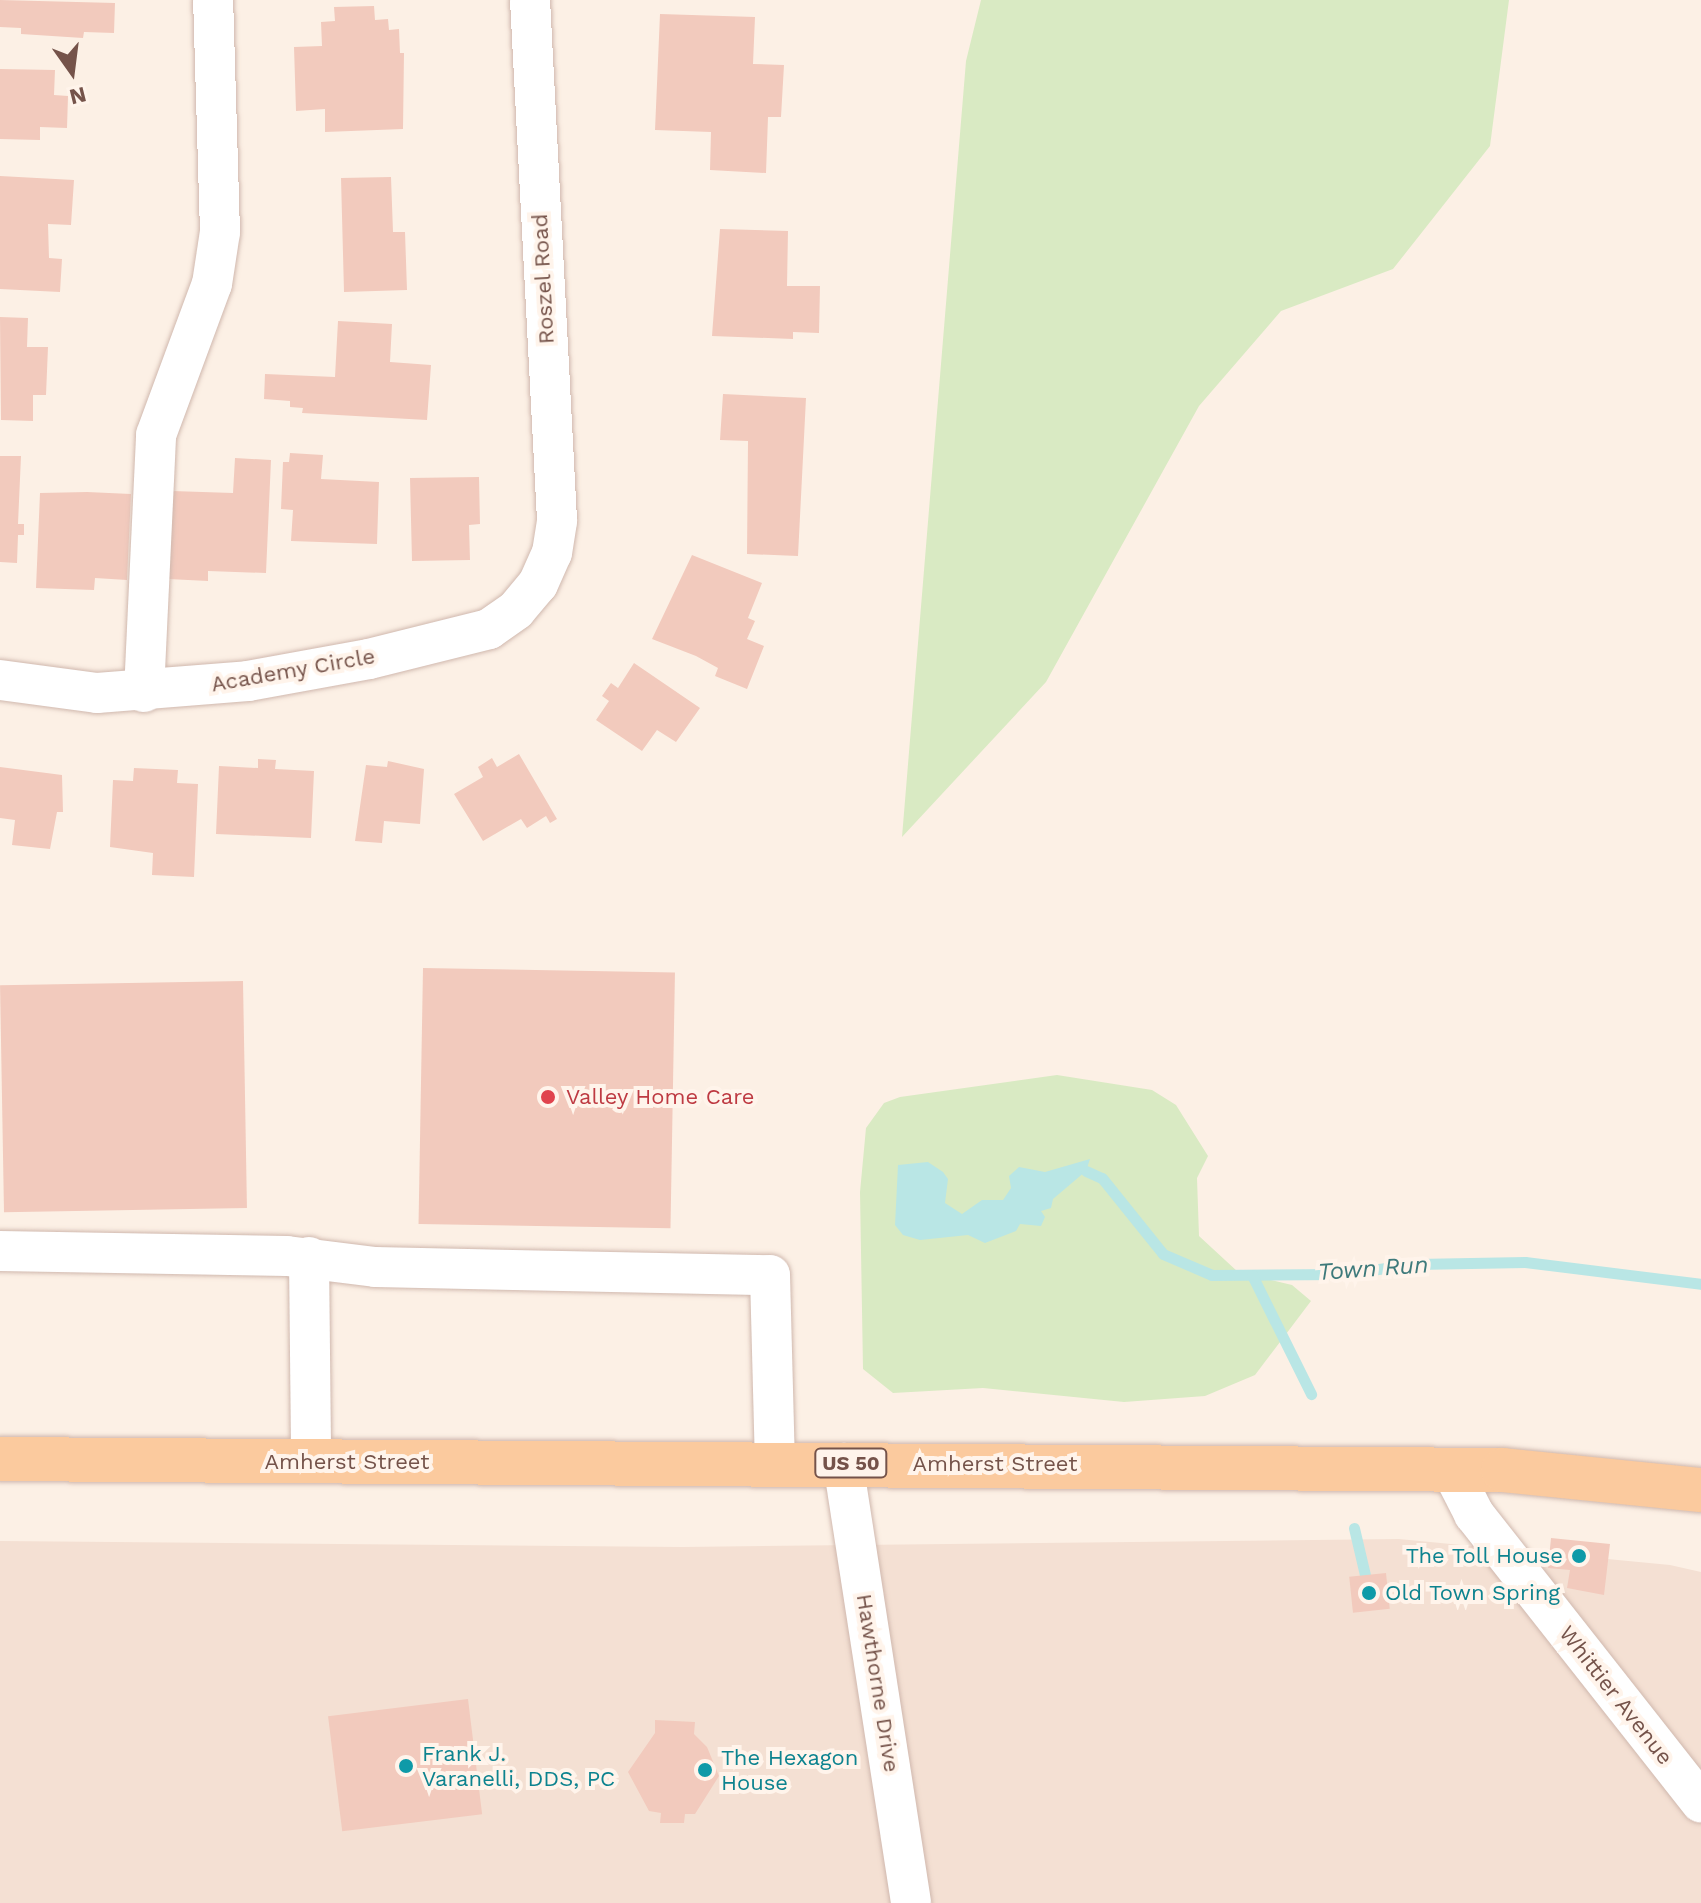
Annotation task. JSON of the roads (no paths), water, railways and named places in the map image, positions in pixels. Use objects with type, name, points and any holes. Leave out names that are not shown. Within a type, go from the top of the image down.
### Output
[{"type":"main road","name":"Amherst Street","points":[[0,1459],[1451,1469],[1572,1474],[1701,1490]]},
{"type":"street","points":[[144,692],[156,435],[167,393],[196,334],[212,284],[220,232],[213,0]]},
{"type":"street","name":"Roszel Road","points":[[530,0],[557,520],[550,557]]},
{"type":"street","name":"Academy Circle","points":[[0,680],[97,693],[144,692],[248,681],[369,659],[489,629],[523,601],[550,557]]},
{"type":"street","points":[[0,1251],[309,1257],[375,1267],[770,1275],[775,1463]]},
{"type":"street","points":[[309,1257],[311,1462]]},
{"type":"street","name":"Hawthorne Drive","points":[[843,1463],[911,1903]]},
{"type":"street","name":"Whittier Avenue","points":[[1451,1469],[1474,1514],[1701,1802]]},
{"type":"water","points":[[1090,1159],[1086,1171],[1053,1199],[1051,1208],[1041,1211],[1045,1217],[1041,1226],[1020,1224],[1016,1231],[985,1243],[968,1235],[920,1240],[903,1235],[895,1225],[898,1165],[928,1162],[943,1172],[948,1179],[945,1203],[962,1214],[982,1200],[1003,1200],[1011,1188],[1009,1176],[1019,1167],[1045,1172]]},
{"type":"waterway","name":"Town Run","points":[[1086,1171],[1102,1178],[1163,1254],[1212,1275],[1341,1274],[1416,1264],[1525,1262],[1701,1284]]},
{"type":"waterway","points":[[1252,1275],[1311,1394]]},
{"type":"waterway","points":[[1354,1528],[1365,1575]]},
{"type":"place","name":"Valley Home Care","points":[[548,1097]]},
{"type":"place","name":"The Toll House","points":[[1579,1556]]},
{"type":"place","name":"Old Town Spring","points":[[1369,1593]]},
{"type":"place","name":"Frank J. Varanelli, DDS, PC","points":[[406,1766]]},
{"type":"place","name":"The Hexagon House","points":[[705,1770]]}]
